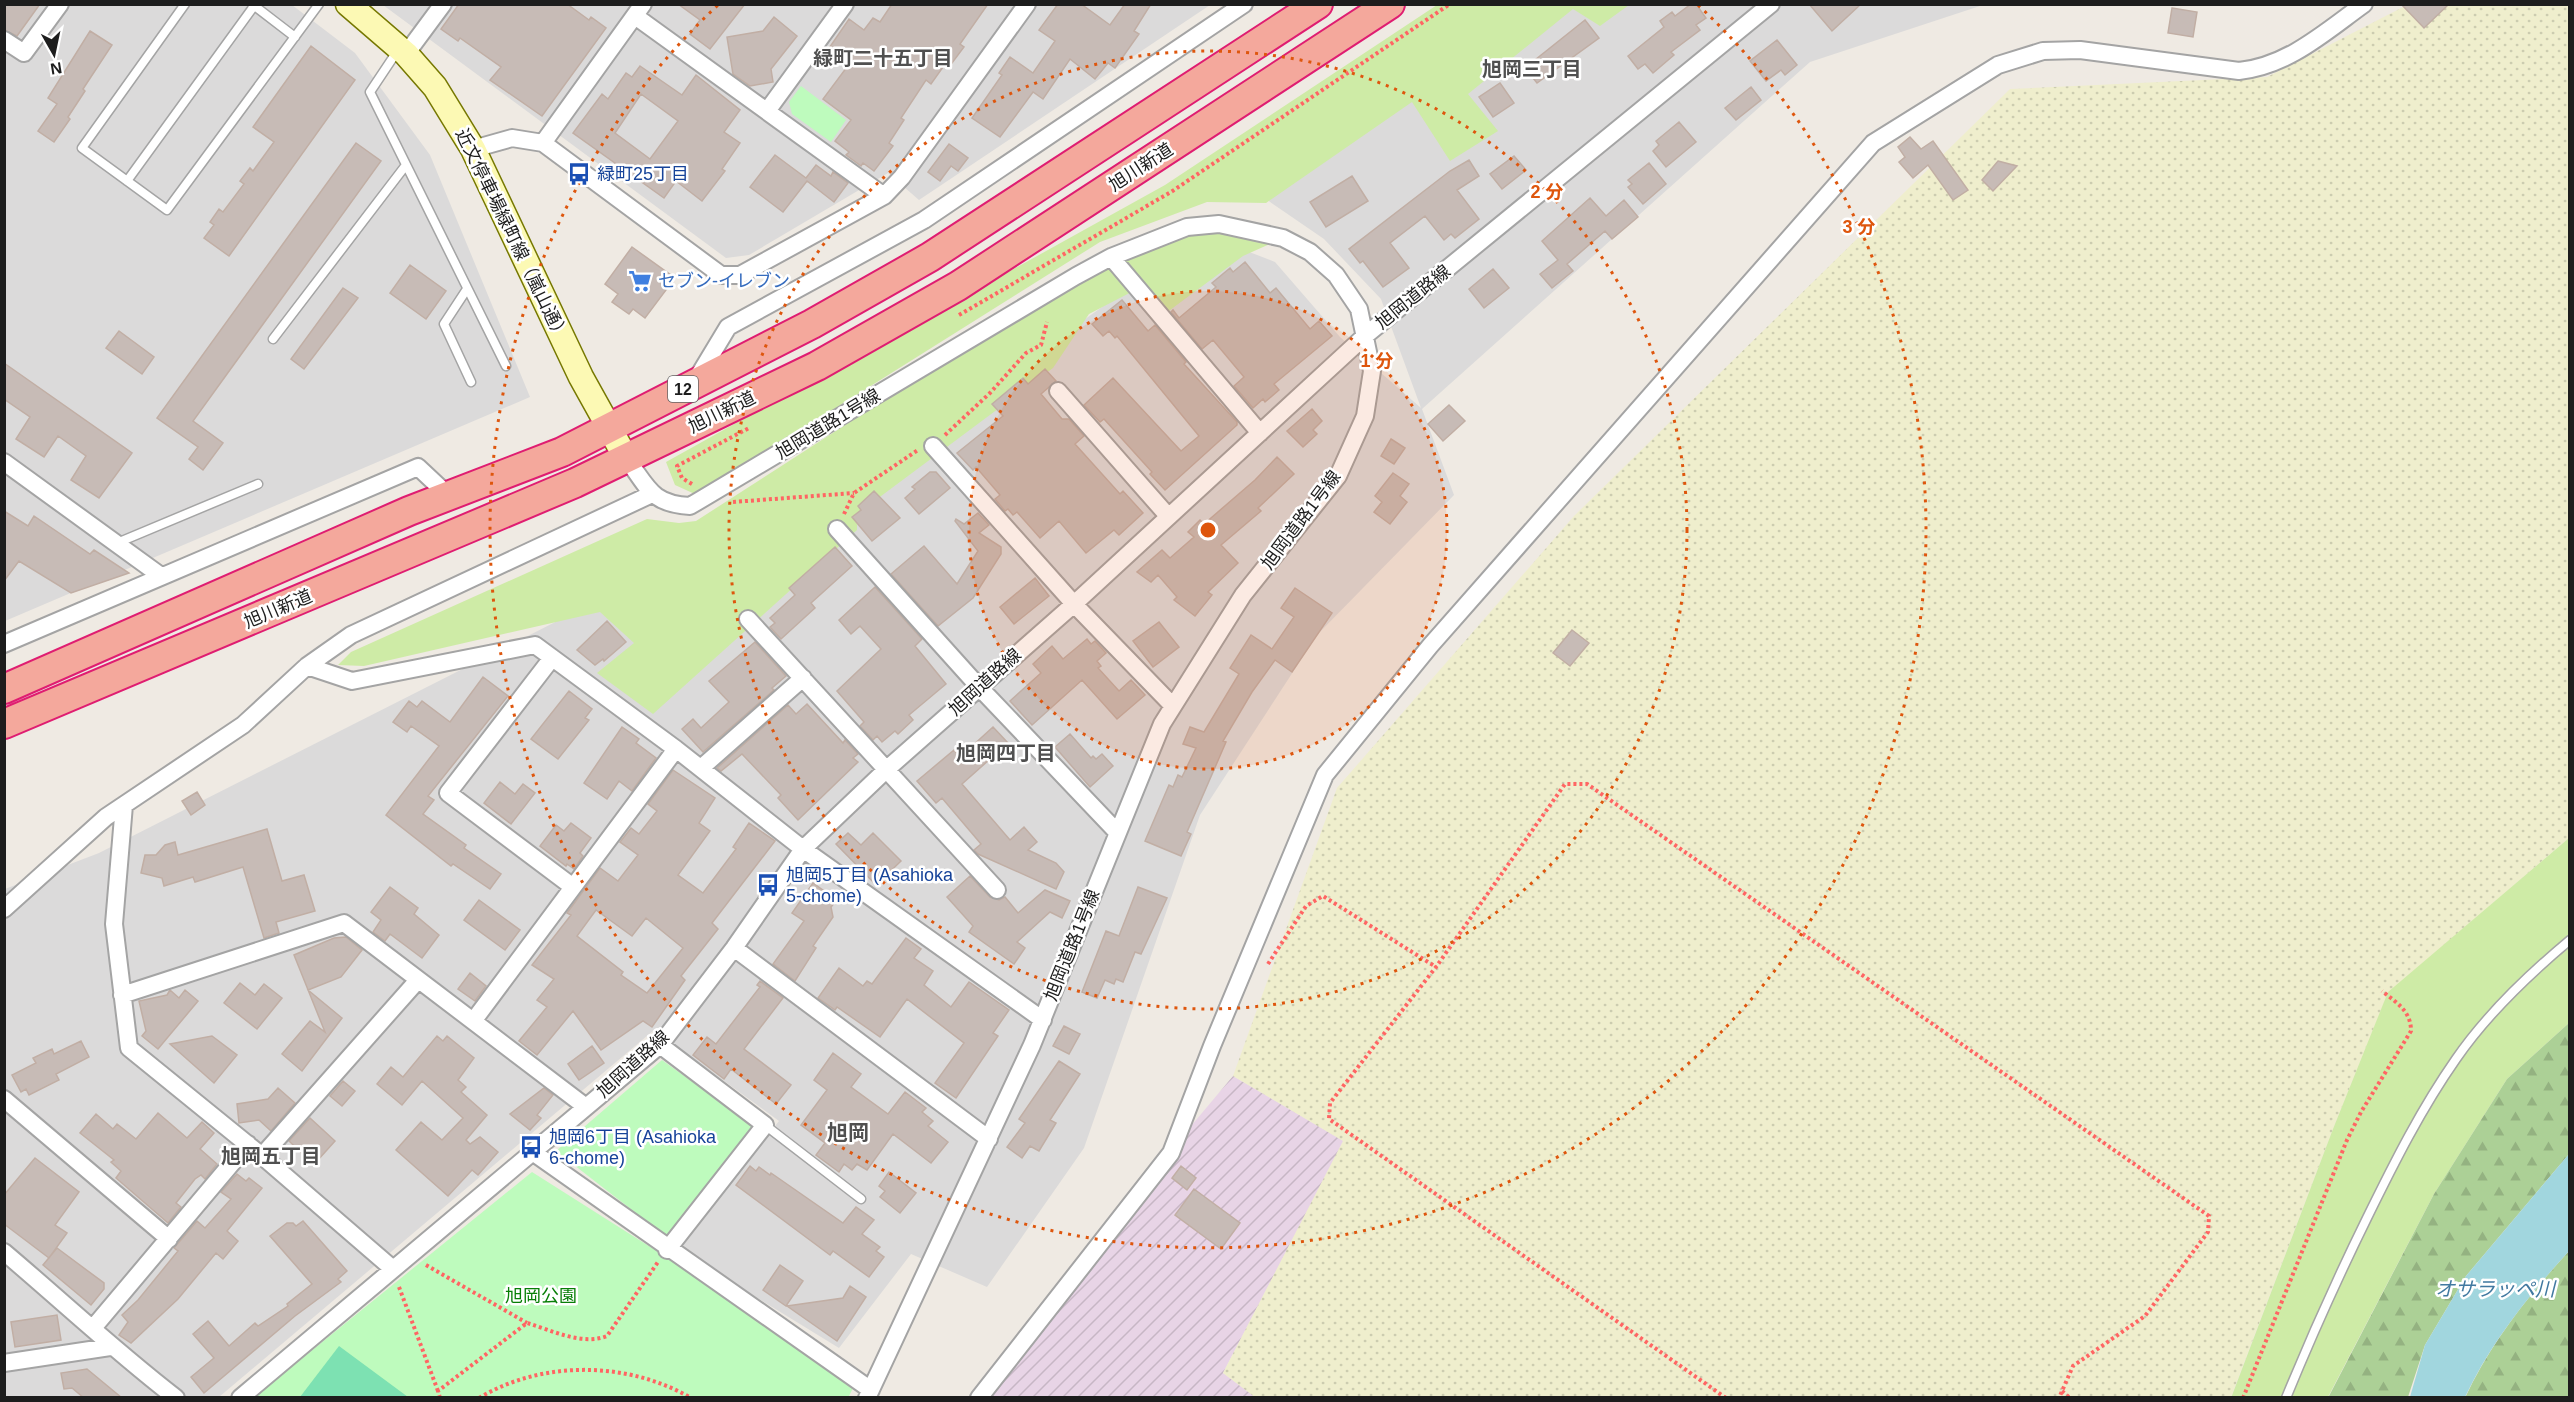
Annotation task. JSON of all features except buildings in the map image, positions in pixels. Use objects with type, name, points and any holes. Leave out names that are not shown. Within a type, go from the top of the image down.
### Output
[{"type":"highway","name":"旭川新道","points":[[4,689],[409,511],[562,452],[812,324],[930,257],[1318,4]]},
{"type":"highway","name":"旭川新道","points":[[4,724],[575,483],[817,366],[958,286],[1390,4]]},
{"type":"main road","name":"近文停車場緑町線（嵐山通）","points":[[348,4],[403,51],[435,87],[473,149],[581,377],[626,458]]},
{"type":"street","points":[[4,40],[24,53],[60,4]]},
{"type":"street","points":[[403,51],[443,4]]},
{"type":"street","points":[[767,111],[845,4]]},
{"type":"street","points":[[473,149],[512,138],[543,143],[721,275],[740,275],[884,196],[902,177],[1027,4]]},
{"type":"street","points":[[694,383],[728,327],[924,220],[1244,4]]},
{"type":"street","name":"旭岡道路線","points":[[240,1398],[660,1045],[734,948],[802,849],[887,769],[1074,604],[1366,335],[1771,4]]},
{"type":"street","points":[[980,1398],[1170,1153],[1325,775],[1430,646],[1873,143],[1998,65],[2043,51],[2080,50],[2239,71],[2258,69],[2285,60],[2364,4]]},
{"type":"street","points":[[543,143],[639,10],[767,111],[884,196]]},
{"type":"street","name":"旭岡道路1号線","points":[[690,506],[1112,257],[1187,226],[1219,224],[1283,238],[1310,252],[1336,275],[1359,309],[1372,371],[1365,416],[1338,476],[1243,595],[1162,724],[1043,1020],[869,1394]]},
{"type":"street","points":[[1112,257],[1260,433]]},
{"type":"street","points":[[1058,391],[1168,516]]},
{"type":"street","points":[[933,446],[1074,604],[1173,706]]},
{"type":"street","points":[[626,458],[652,494],[670,505],[690,506]]},
{"type":"street","points":[[4,462],[161,576]]},
{"type":"street","points":[[5,643],[418,467],[450,497]]},
{"type":"street","points":[[4,909],[106,817],[243,725],[307,666],[351,635],[652,494]]},
{"type":"street","points":[[837,529],[979,687],[1117,832]]},
{"type":"street","points":[[748,619],[997,890]]},
{"type":"street","points":[[307,666],[352,681],[535,645],[676,749],[802,849],[1043,1020]]},
{"type":"street","points":[[552,658],[448,793],[573,887]]},
{"type":"street","points":[[700,768],[803,678]]},
{"type":"street","points":[[474,1020],[676,749]]},
{"type":"street","points":[[124,805],[114,924],[129,1048],[248,1144],[393,1269]]},
{"type":"street","points":[[122,995],[344,923],[586,1107]]},
{"type":"street","points":[[734,948],[989,1139]]},
{"type":"street","points":[[262,1156],[418,980]]},
{"type":"street","points":[[660,1045],[765,1125],[667,1250]]},
{"type":"street","points":[[4,1100],[169,1239]]},
{"type":"street","points":[[93,1328],[248,1144]]},
{"type":"street","points":[[534,1153],[869,1394]]},
{"type":"street","points":[[4,1252],[93,1328],[110,1347],[176,1398]]},
{"type":"street","points":[[4,1363],[110,1347]]},
{"type":"lane","points":[[185,4],[82,148],[167,210],[319,4]]},
{"type":"lane","points":[[127,181],[253,5],[295,37]]},
{"type":"lane","points":[[403,51],[370,92],[506,366]]},
{"type":"lane","points":[[273,339],[406,165]]},
{"type":"lane","points":[[467,289],[444,324],[471,382]]},
{"type":"lane","points":[[116,544],[258,484]]},
{"type":"lane","points":[[2286,1398],[2348,1257],[2398,1154],[2426,1105],[2457,1057],[2488,1019],[2514,990],[2570,940]]},
{"type":"lane","points":[[765,1125],[861,1199]]},
{"type":"path","points":[[1041,345],[1047,322]]},
{"type":"path","points":[[690,506],[854,493]]},
{"type":"path","points":[[1726,1398],[1329,1119],[1330,1103],[1436,967],[1565,784],[1587,784],[2209,1216],[2208,1232],[2145,1316],[2073,1366],[2059,1398]]},
{"type":"path","points":[[1262,972],[1306,906],[1323,896],[1436,967]]},
{"type":"path","points":[[2243,1398],[2347,1140],[2361,1112],[2411,1030],[2411,1023],[2405,1010],[2382,991]]},
{"type":"path","points":[[410,1256],[527,1323],[595,1341],[607,1336],[667,1250]]},
{"type":"path","points":[[393,1269],[440,1398]]},
{"type":"path","points":[[438,1390],[527,1323]]},
{"type":"path","points":[[479,1398],[533,1377],[573,1369],[612,1371],[644,1378],[670,1386],[691,1398]]},
{"type":"path","points":[[2062,1391],[2070,1398]]},
{"type":"shaded area","points":[[5,5],[292,5],[355,53],[430,155],[530,397],[5,621]]},
{"type":"shaded area","points":[[383,5],[1210,5],[919,200],[888,173],[749,255],[726,258]]},
{"type":"shaded area","points":[[1528,5],[1983,5],[1810,62],[1422,409],[1454,495],[1317,635],[1200,815],[1084,1148],[987,1287],[911,1254],[839,1348],[678,1249],[779,1121],[654,1030],[219,1397],[5,1398],[5,889],[99,853],[577,611],[738,566],[1192,243],[1234,246],[1275,262],[1340,337],[1421,408],[1381,299],[1324,239],[1260,195]]},
{"type":"shaded area","points":[[1233,1076],[1344,1141],[1223,1373],[1256,1397],[975,1398],[1118,1213]]},
{"type":"green space","points":[[1437,5],[1629,5],[1600,26],[1573,9],[1468,94],[1498,131],[1450,161],[1412,102],[1266,203],[1207,202],[1100,242],[697,495],[675,485],[666,462],[1165,185]]},
{"type":"green space","points":[[2407,5],[2569,5],[2569,838],[2388,993],[2333,1129],[2231,1397],[1256,1398],[1223,1373],[1343,1141],[1233,1076],[1337,788],[1574,516],[2010,89],[2267,77]]},
{"type":"green space","points":[[801,86],[846,120],[831,142],[792,114],[789,102]]},
{"type":"green space","points":[[1187,227],[1283,238],[1243,256],[1166,313],[1143,286],[1089,314],[1053,368],[857,514],[857,530],[653,714],[597,673],[634,643],[600,612],[364,666],[338,665],[351,652],[647,519],[679,523],[696,521],[1076,276]]},
{"type":"green space","points":[[2569,838],[2569,1023],[2507,1079],[2434,1194],[2328,1397],[2231,1398],[2333,1129],[2388,992]]},
{"type":"green space","points":[[2569,1023],[2569,1154],[2466,1276],[2425,1345],[2408,1397],[2328,1398],[2434,1194],[2507,1079]]},
{"type":"green space","points":[[662,1060],[754,1126],[668,1238],[556,1151]]},
{"type":"green space","name":"旭岡公園","points":[[532,1172],[663,1255],[853,1388],[848,1398],[253,1398]]},
{"type":"green space","points":[[2569,1251],[2569,1397],[2465,1398],[2486,1358],[2511,1320]]},
{"type":"green space","points":[[339,1346],[408,1397],[300,1397]]},
{"type":"water","name":"オサラッペ川","points":[[2569,1154],[2569,1251],[2511,1320],[2486,1357],[2465,1397],[2410,1397],[2425,1345],[2466,1276]]},
{"type":"place","name":"緑町25丁目","points":[[579,174]]},
{"type":"place","name":"セブン-イレブン","points":[[640,281]]},
{"type":"place","name":"旭岡5丁目 (Asahioka 5-chome)","points":[[768,885]]},
{"type":"place","name":"旭岡6丁目 (Asahioka 6-chome)","points":[[531,1147]]},
{"type":"district","name":"緑町二十五丁目","points":[[883,58]]},
{"type":"district","name":"旭岡三丁目","points":[[1532,69]]},
{"type":"district","name":"旭岡四丁目","points":[[1006,753]]},
{"type":"district","name":"旭岡","points":[[848,1133]]},
{"type":"district","name":"旭岡五丁目","points":[[271,1156]]}]
